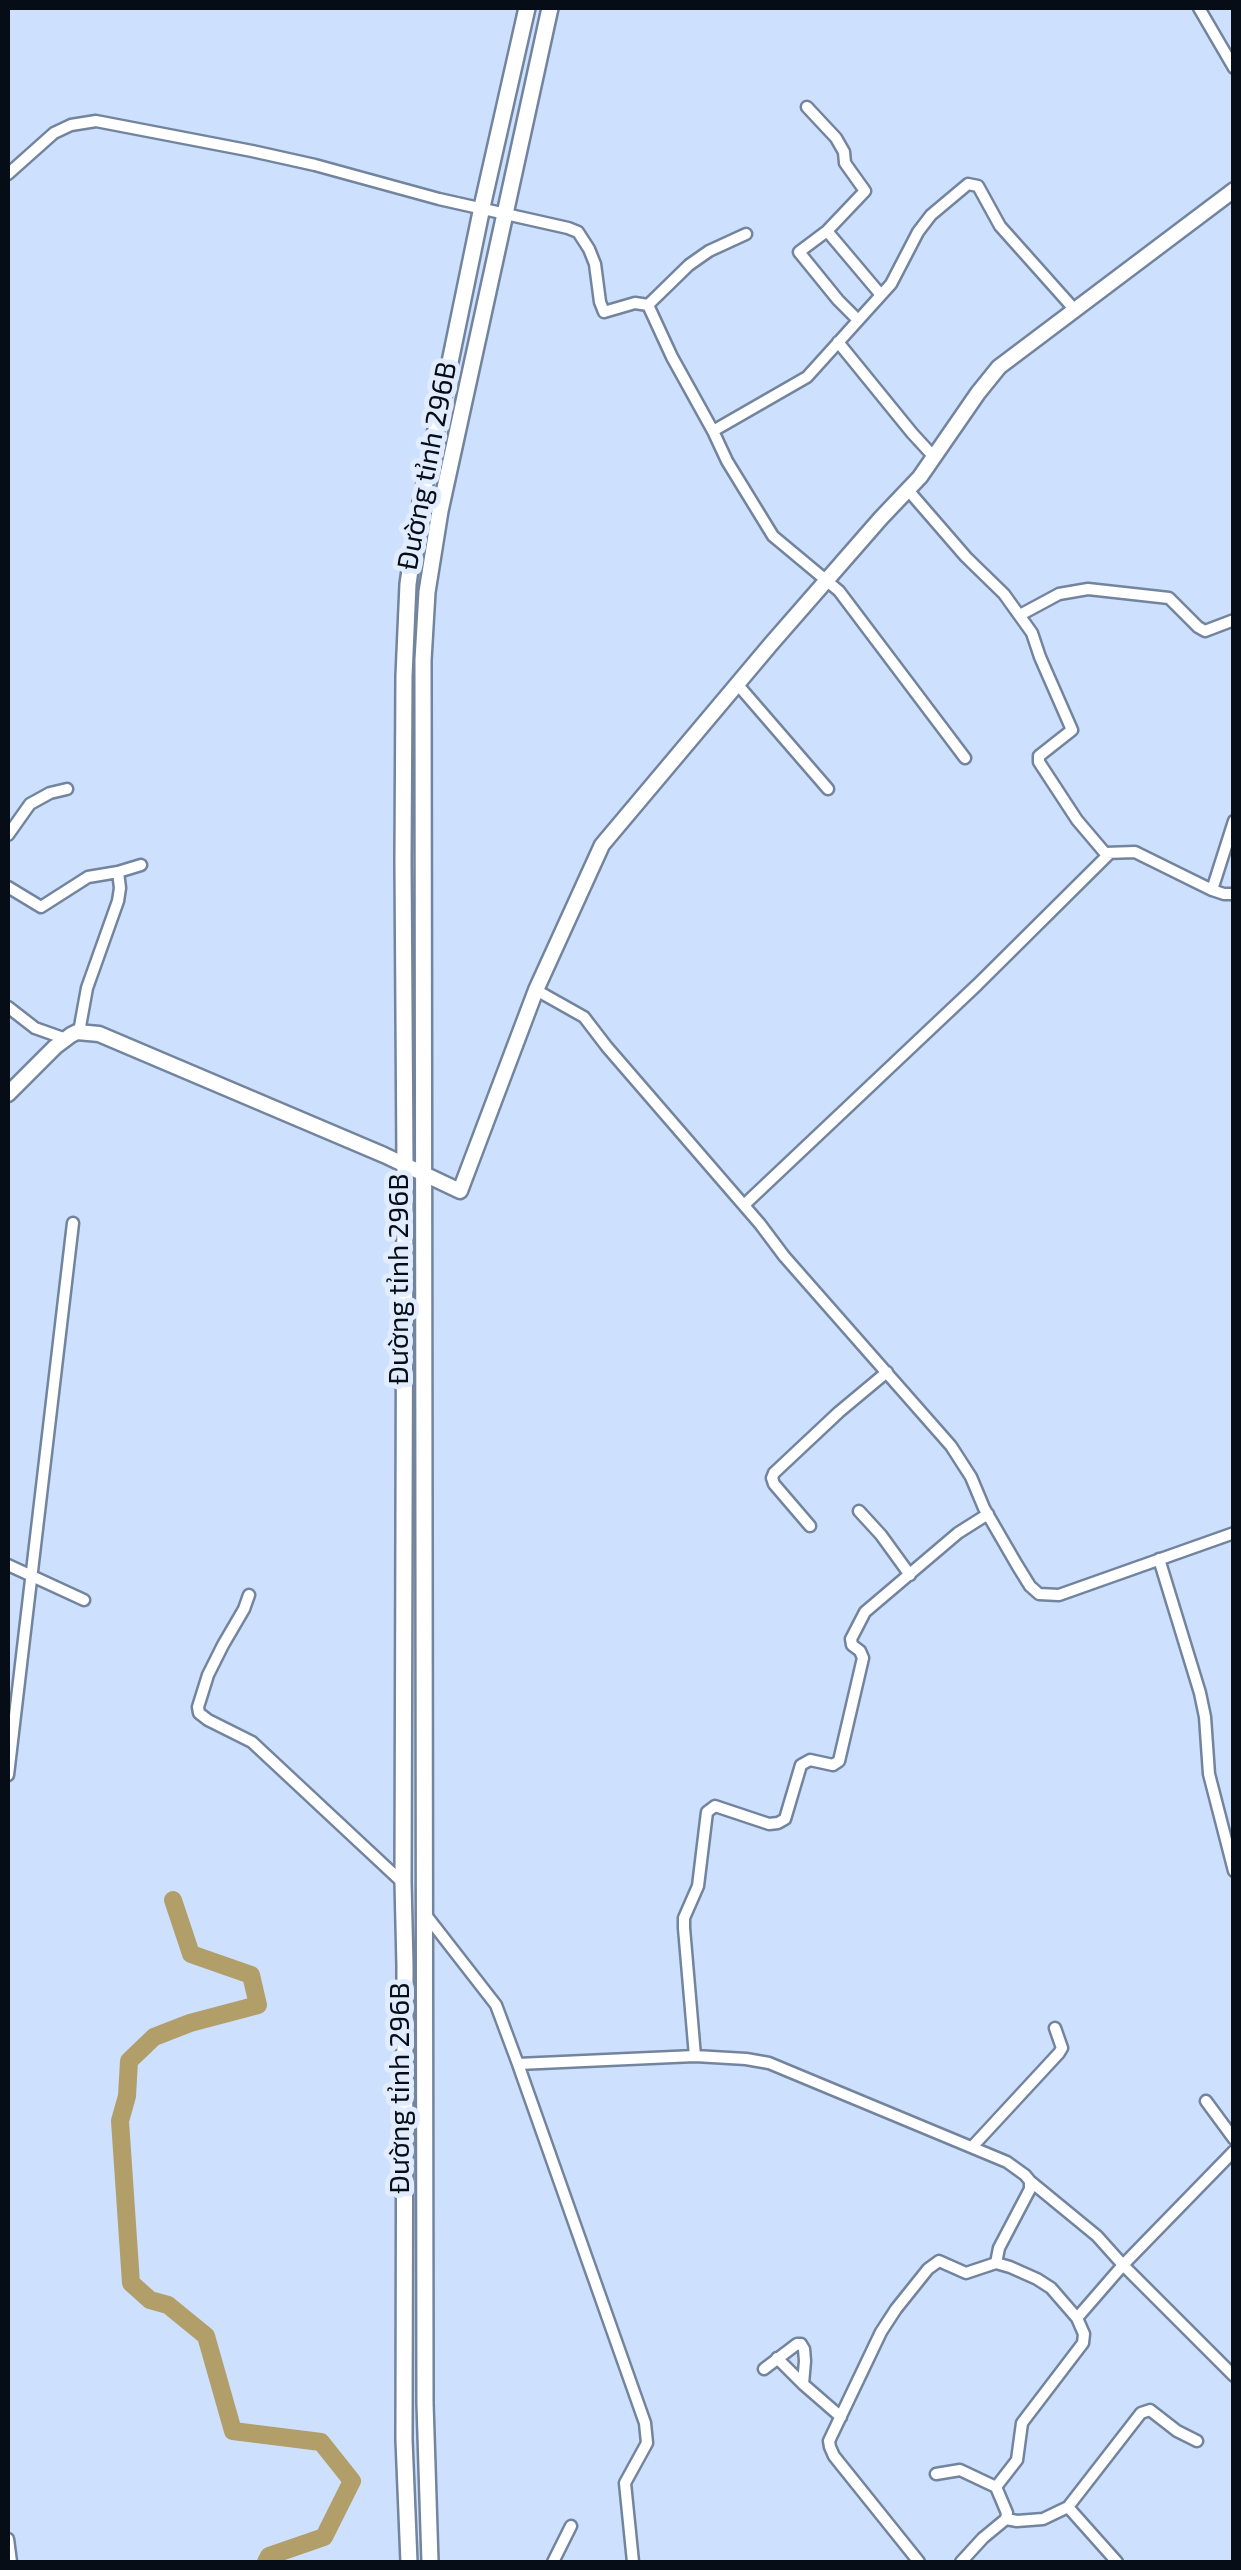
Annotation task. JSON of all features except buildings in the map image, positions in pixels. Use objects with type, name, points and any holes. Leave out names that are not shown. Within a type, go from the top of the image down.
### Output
[{"type":"main road","name":"Đường tỉnh 296B","points":[[408,2562],[404,2440],[403,861],[408,584],[417,522],[482,208],[528,8]]},
{"type":"main road","name":"Đường tỉnh 296B","points":[[430,2562],[425,2403],[423,660],[428,592],[446,482],[550,8]]},
{"type":"street","points":[[1200,8],[1234,68]]},
{"type":"street","points":[[808,107],[836,138],[845,163],[865,191],[827,231],[799,252],[858,320]]},
{"type":"street","points":[[8,173],[54,134],[85,122],[102,122],[315,165],[578,232],[595,264],[604,312],[634,303],[648,304],[709,251],[746,234]]},
{"type":"street","points":[[712,432],[807,377],[891,284],[931,215],[968,184],[974,184],[983,193],[1000,226],[1074,310]]},
{"type":"street","points":[[8,1007],[35,1028],[110,1038],[460,1191],[536,990],[602,845],[908,490],[999,367],[1234,190]]},
{"type":"street","points":[[827,231],[881,295]]},
{"type":"street","points":[[648,304],[727,462],[774,536],[828,580],[859,616],[965,758]]},
{"type":"street","points":[[838,342],[934,456]]},
{"type":"street","points":[[908,490],[1032,633],[1072,730],[1039,756],[1039,762],[1102,851],[1135,852],[1212,890],[1234,894]]},
{"type":"street","points":[[1020,615],[1059,594],[1088,589],[1169,598],[1204,631],[1234,620]]},
{"type":"street","points":[[738,684],[828,789]]},
{"type":"street","points":[[8,835],[30,804],[67,789]]},
{"type":"street","points":[[1212,890],[1234,821]]},
{"type":"street","points":[[744,1206],[1110,853]]},
{"type":"street","points":[[8,887],[41,907],[88,876],[140,865]]},
{"type":"street","points":[[8,1094],[73,1036],[118,901],[118,872]]},
{"type":"street","points":[[536,990],[584,1016],[606,1047],[964,1464],[1030,1586],[1040,1594],[1059,1595],[1234,1533]]},
{"type":"street","points":[[8,1775],[74,1223]]},
{"type":"street","points":[[810,1526],[774,1484],[774,1473],[886,1372]]},
{"type":"street","points":[[859,1511],[910,1574]]},
{"type":"street","points":[[695,2056],[684,1918],[698,1886],[707,1812],[715,1806],[778,1824],[785,1819],[802,1765],[810,1760],[837,1764],[862,1658],[850,1639],[865,1612],[958,1533],[988,1514]]},
{"type":"street","points":[[1159,1559],[1200,1694],[1210,1774],[1234,1871]]},
{"type":"street","points":[[8,1565],[84,1600]]},
{"type":"street","points":[[249,1595],[208,1675],[199,1712],[252,1742],[403,1882]]},
{"type":"street","points":[[426,1915],[496,2004],[645,2423],[647,2443],[625,2483],[634,2562]]},
{"type":"street","points":[[972,2146],[1062,2048],[1055,2028]]},
{"type":"street","points":[[518,2064],[695,2056],[746,2059],[768,2063],[972,2146],[1007,2162],[1097,2236],[1234,2376]]},
{"type":"street","points":[[1206,2101],[1234,2139]]},
{"type":"street","points":[[1077,2318],[1234,2150]]},
{"type":"street","points":[[996,2263],[999,2248],[1024,2204],[1030,2181]]},
{"type":"street","points":[[920,2562],[834,2456],[829,2441],[881,2332],[936,2262],[966,2272],[996,2263],[1038,2279],[1077,2318],[1084,2334],[1083,2343],[1022,2423],[1017,2460],[996,2487]]},
{"type":"street","points":[[764,2369],[801,2344],[805,2362],[803,2384]]},
{"type":"street","points":[[777,2358],[841,2417]]},
{"type":"street","points":[[1006,2519],[1042,2519],[1068,2507],[1140,2413],[1150,2410],[1176,2431],[1198,2441]]},
{"type":"street","points":[[936,2474],[960,2470],[996,2487],[1008,2514],[961,2562]]},
{"type":"street","points":[[1068,2507],[1117,2562]]},
{"type":"street","points":[[553,2562],[571,2526]]},
{"type":"street","points":[[8,2540],[11,2562]]},
{"type":"waterway","points":[[173,1900],[191,1954],[251,1975],[258,2005],[154,2037],[129,2061],[127,2096],[120,2121],[131,2283],[150,2300],[168,2305],[206,2336],[233,2431],[321,2442],[352,2481],[324,2537],[269,2556],[266,2562]]}]
